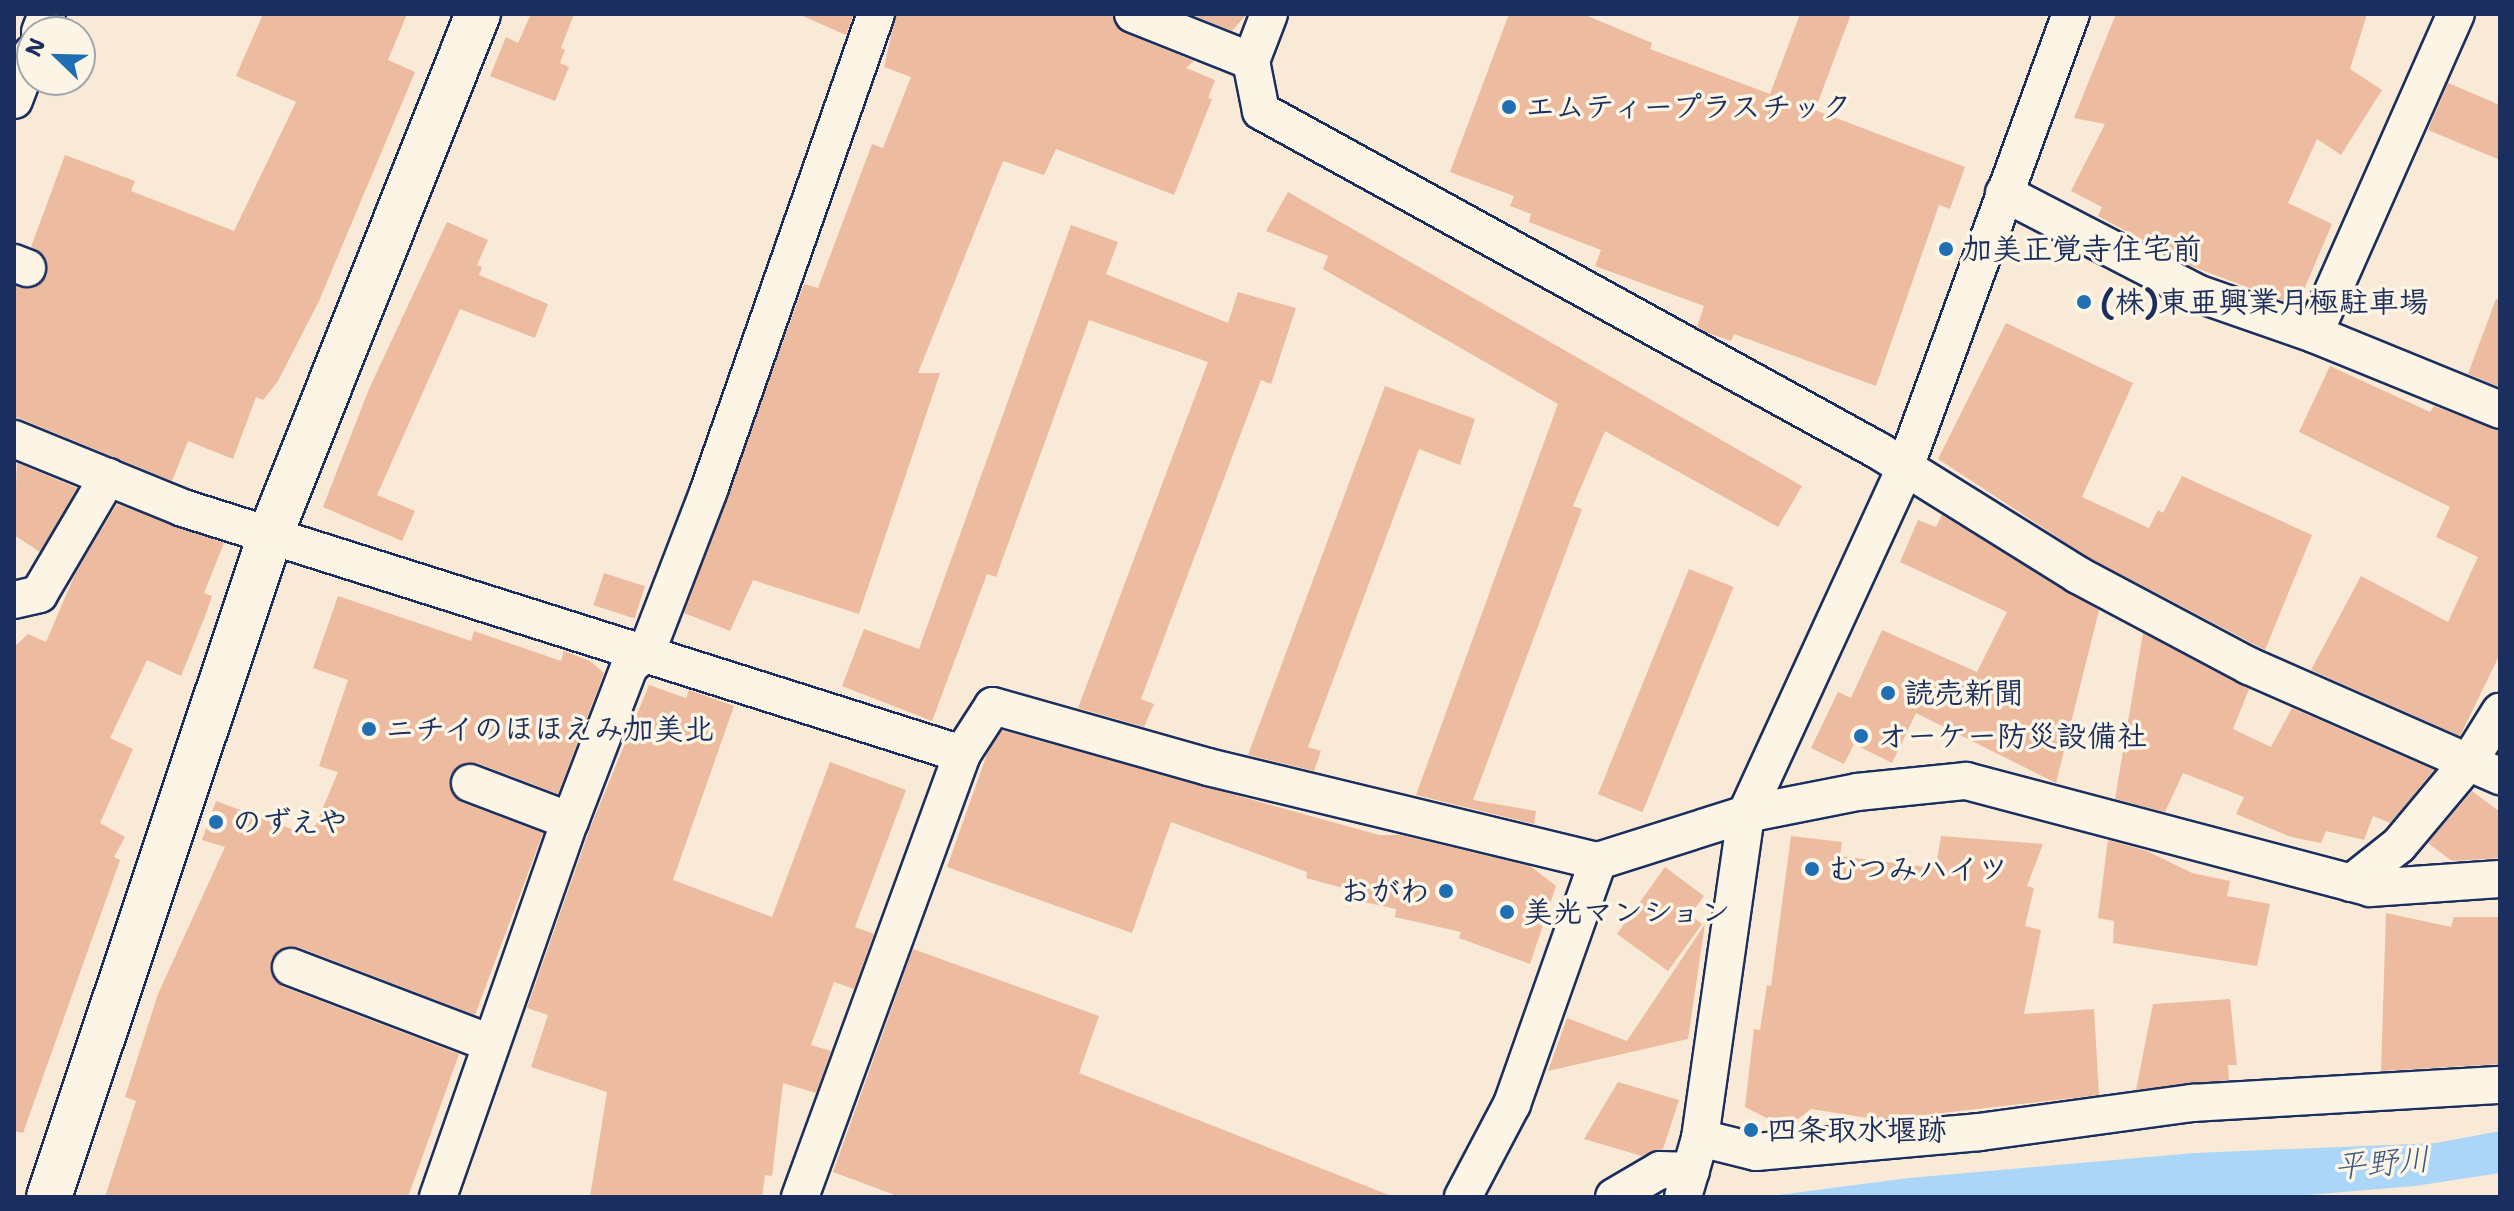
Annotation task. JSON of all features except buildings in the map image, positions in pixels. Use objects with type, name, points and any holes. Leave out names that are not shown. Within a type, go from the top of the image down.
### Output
[{"type":"street","points":[[49,1197],[271,533],[478,14]]},
{"type":"street","points":[[438,1197],[570,821],[629,667],[647,651],[709,490],[876,14]]},
{"type":"street","points":[[1133,14],[1251,61]]},
{"type":"street","points":[[1269,14],[1251,61],[1261,111],[1904,470],[2078,575],[2249,666],[2485,768]]},
{"type":"street","points":[[1690,1172],[1746,814],[1904,470],[2071,14]]},
{"type":"street","points":[[2314,334],[2456,14]]},
{"type":"street","points":[[2004,193],[2199,294],[2314,334],[2500,410]]},
{"type":"street","points":[[14,439],[183,508],[271,533],[418,584],[647,651],[962,754]]},
{"type":"street","points":[[14,600],[39,594],[108,477]]},
{"type":"street","points":[[800,1197],[962,754],[993,706],[1208,767],[1598,861],[1746,814],[1857,792],[1966,781],[2370,888],[2500,879]]},
{"type":"street","points":[[2351,883],[2399,845],[2485,768],[2500,712]]},
{"type":"street","points":[[470,783],[570,821]]},
{"type":"street","points":[[1463,1197],[1512,1104],[1598,861]]},
{"type":"street","points":[[291,967],[490,1043]]},
{"type":"street","points":[[1614,1197],[1660,1170],[1690,1172],[1756,1152],[1980,1132],[2193,1103],[2500,1085]]},
{"type":"water","name":"平野川","points":[[2500,1131],[2500,1173],[2415,1186],[2284,1197],[1762,1197],[1909,1178],[2194,1153],[2436,1143]]},
{"type":"place","name":"エムティープラスチック","points":[[1509,107]]},
{"type":"place","name":"加美正覚寺住宅前","points":[[1946,249]]},
{"type":"place","name":"(株)東亜興業月極駐車場","points":[[2084,302]]},
{"type":"place","name":"読売新聞","points":[[1888,693]]},
{"type":"place","name":"ニチイのほほえみ加美北","points":[[369,729]]},
{"type":"place","name":"オーケー防災設備社","points":[[1861,736]]},
{"type":"place","name":"のずえや","points":[[216,822]]},
{"type":"place","name":"むつみハイツ","points":[[1812,869]]},
{"type":"place","name":"おがわ","points":[[1446,891]]},
{"type":"place","name":"美光マンション","points":[[1507,912]]},
{"type":"place","name":"四条取水堰跡","points":[[1751,1130]]}]
